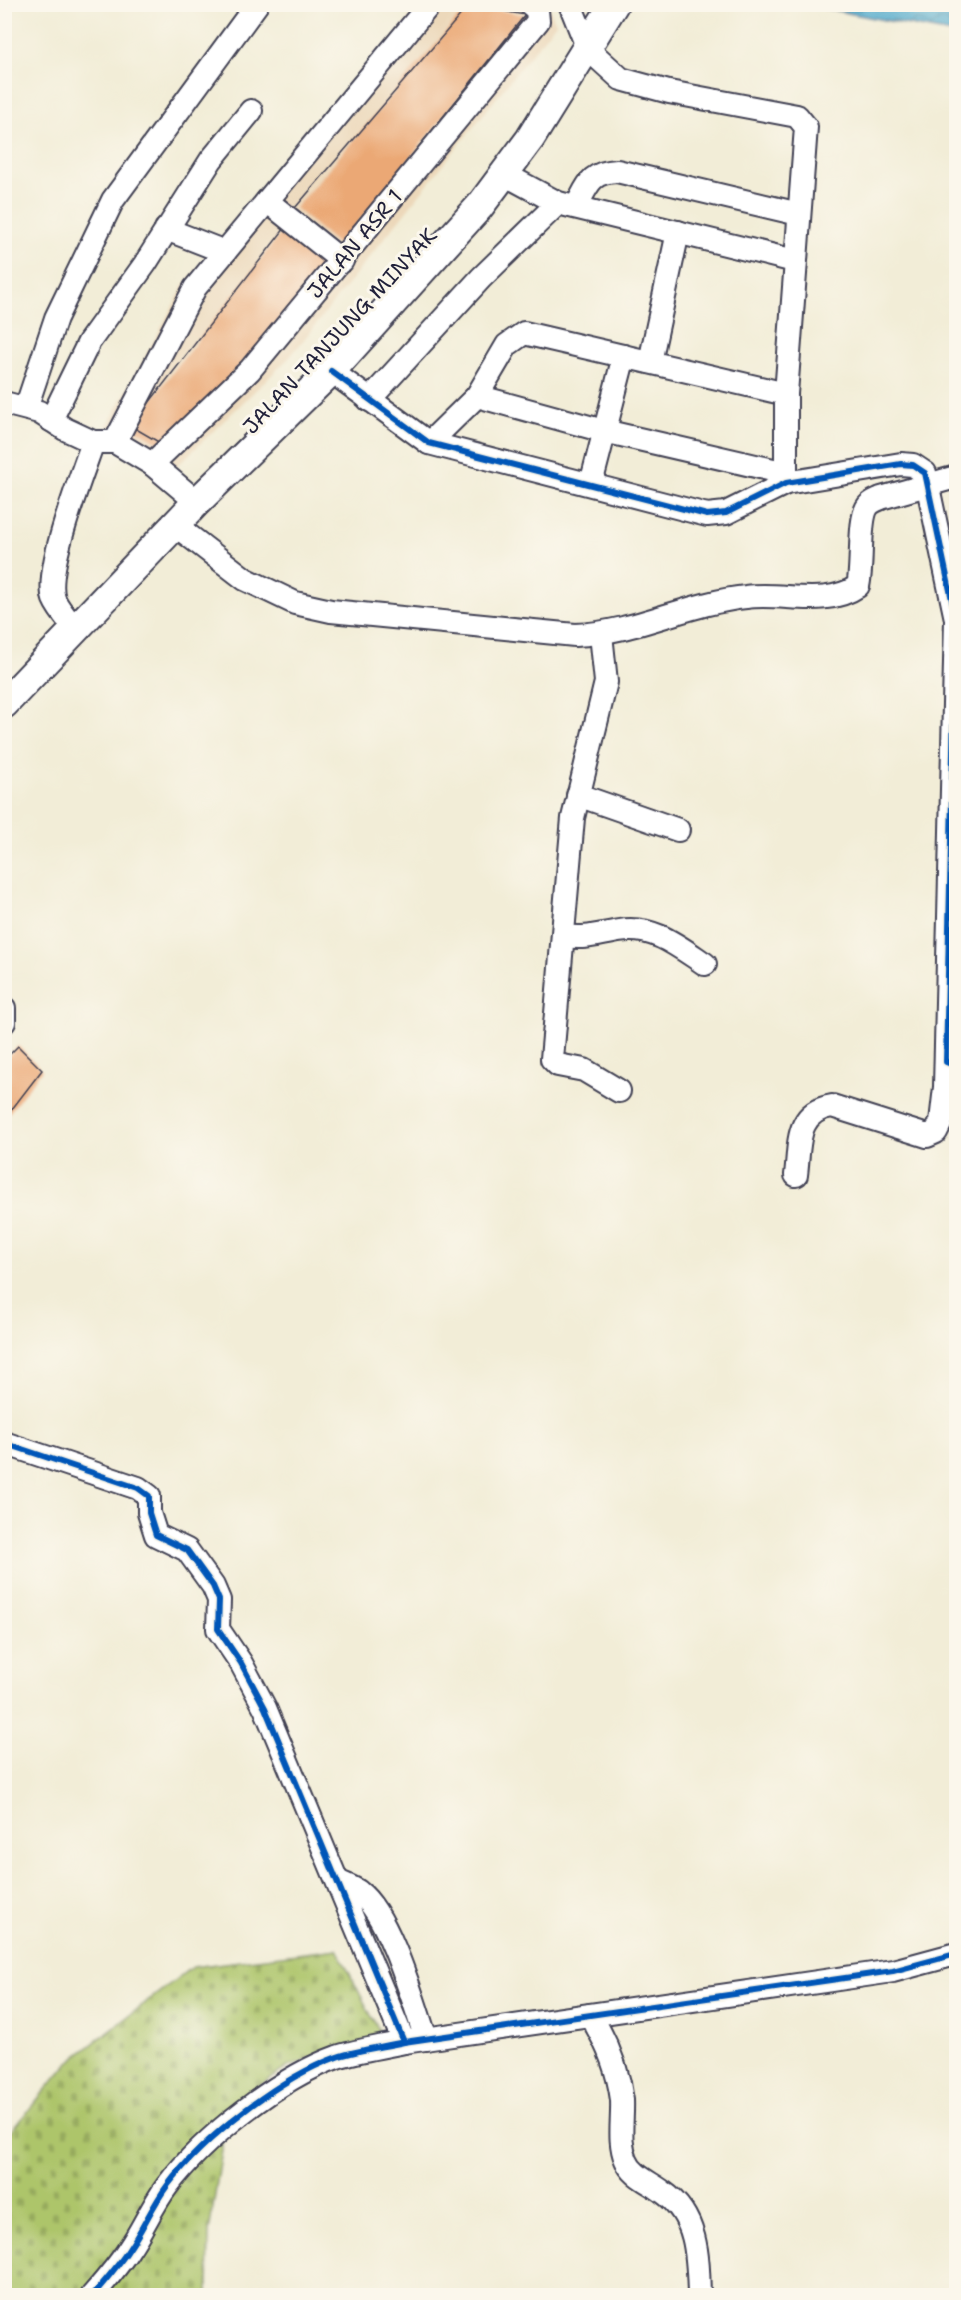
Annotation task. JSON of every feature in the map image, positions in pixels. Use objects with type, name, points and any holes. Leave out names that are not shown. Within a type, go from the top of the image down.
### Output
[{"type":"main road","name":"JALAN TANJUNG MINYAK","points":[[4,704],[197,502],[331,371],[480,206],[588,49],[614,4]]},
{"type":"street","points":[[26,408],[56,318],[113,200],[257,4]]},
{"type":"street","points":[[76,630],[54,600],[53,582],[60,545],[104,442],[132,415],[195,288],[430,4]]},
{"type":"street","points":[[570,4],[588,49],[621,79],[669,92],[797,116],[806,127],[786,394],[786,478]]},
{"type":"street","name":"JALAN ASR 1","points":[[152,464],[250,370],[342,261],[538,21],[533,7]]},
{"type":"street","points":[[51,420],[89,342],[145,264],[211,160],[251,111]]},
{"type":"street","points":[[369,400],[481,278],[567,205],[592,178],[602,171],[617,171],[799,214]]},
{"type":"street","points":[[504,174],[567,205],[795,261]]},
{"type":"street","points":[[267,201],[342,261]]},
{"type":"street","points":[[166,229],[225,252]]},
{"type":"street","points":[[650,362],[678,232]]},
{"type":"street","points":[[429,443],[477,396],[507,345],[524,333],[786,394]]},
{"type":"street","points":[[591,484],[624,356]]},
{"type":"street","points":[[331,371],[429,443],[706,515],[726,513],[786,478]]},
{"type":"street","points":[[477,396],[786,478],[901,464],[912,465],[925,473],[956,619],[951,1064],[941,1122],[936,1132],[927,1136],[832,1106],[816,1108],[808,1116],[802,1128],[796,1175]]},
{"type":"street","points":[[4,403],[39,412],[51,420],[152,464],[197,502]]},
{"type":"street","points":[[175,525],[244,579],[295,603],[331,611],[575,635],[601,634],[743,597],[773,594],[815,599],[847,594],[858,586],[860,579],[864,515],[869,504],[957,477]]},
{"type":"street","points":[[601,634],[606,682],[578,795],[567,867],[552,1059],[558,1065],[584,1070],[619,1090]]},
{"type":"street","points":[[578,795],[678,830]]},
{"type":"street","points":[[563,936],[588,939],[619,931],[638,930],[654,933],[705,964]]},
{"type":"street","points":[[4,1443],[138,1488],[149,1496],[149,1513],[152,1529],[156,1535],[187,1550],[213,1586],[219,1600],[218,1629],[241,1663],[266,1708],[338,1881],[359,1892],[368,1901],[385,1929],[408,1982],[415,2040]]},
{"type":"street","points":[[92,2295],[130,2249],[147,2214],[168,2185],[199,2150],[226,2126],[313,2067],[355,2052],[415,2040],[893,1971],[957,1954]]},
{"type":"street","points":[[590,2015],[613,2057],[617,2074],[625,2159],[641,2178],[665,2193],[677,2204],[689,2224],[698,2247],[699,2295]]},
{"type":"shaded area","points":[[547,4],[556,23],[289,358],[177,466],[106,428],[185,284],[421,5]]},
{"type":"green space","points":[[337,1949],[381,2035],[288,2067],[222,2110],[222,2151],[209,2232],[208,2295],[5,2296],[5,2138],[69,2062],[192,1967]]},
{"type":"water","points":[[934,4],[956,7],[956,34],[807,5]]},
{"type":"building","points":[[469,5],[525,15],[339,246],[295,208]]},
{"type":"building","points":[[285,228],[329,260],[252,354],[162,444],[131,426]]},
{"type":"building","points":[[18,1046],[42,1070],[9,1113],[4,1109],[4,1060]]},
{"type":"cycle path","points":[[331,371],[429,443],[707,515],[726,513],[786,483],[901,464],[913,465],[925,473],[956,619],[946,1062],[956,1066]]},
{"type":"cycle path","points":[[4,1443],[138,1488],[149,1496],[149,1513],[156,1535],[187,1550],[213,1586],[219,1600],[218,1629],[241,1663],[265,1708],[404,2042]]},
{"type":"cycle path","points":[[92,2296],[125,2255],[167,2186],[201,2148],[267,2094],[291,2079],[337,2057],[404,2042],[893,1971],[956,1954]]}]
